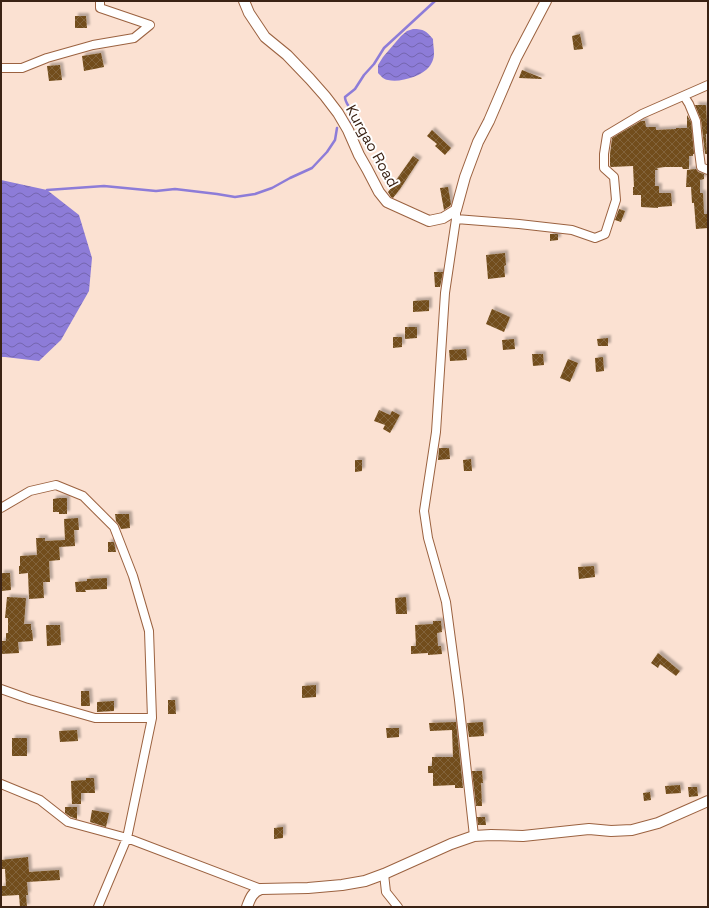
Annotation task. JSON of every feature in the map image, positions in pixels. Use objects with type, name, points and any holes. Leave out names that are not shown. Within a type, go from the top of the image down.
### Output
[{"type":"street","points":[[1,68],[22,68],[47,58],[93,45],[134,38],[150,25],[100,8],[100,1]]},
{"type":"street","name":"Kurgao Road","points":[[244,1],[249,13],[266,36],[310,79],[338,113],[379,192],[387,202],[429,221],[456,215]]},
{"type":"street","points":[[474,836],[458,692],[446,602],[428,538],[424,511],[436,432],[445,292],[456,215],[465,177],[478,142],[489,121],[516,58],[546,1]]},
{"type":"street","points":[[456,215],[572,230],[595,238],[605,234],[616,200],[614,177],[604,168],[604,154],[607,135],[642,114],[708,85]]},
{"type":"street","points":[[684,96],[696,121],[701,167],[708,170]]},
{"type":"street","points":[[1,508],[30,491],[56,485],[83,496],[114,528],[133,576],[149,631],[152,718],[127,838],[98,907]]},
{"type":"street","points":[[1,689],[29,699],[95,718],[152,718]]},
{"type":"street","points":[[1,784],[40,800],[68,822],[127,838],[261,889]]},
{"type":"street","points":[[247,907],[253,893],[256,890],[308,888],[365,881],[451,844],[474,836],[523,836],[589,830],[632,830],[658,823],[708,801]]},
{"type":"street","points":[[384,874],[386,892],[398,907]]},
{"type":"water","points":[[420,29],[424,31],[433,39],[433,60],[429,67],[416,76],[404,80],[393,81],[383,78],[378,73],[378,65],[401,36],[407,31]]},
{"type":"water","points":[[1,180],[47,190],[79,215],[92,258],[89,291],[61,340],[39,361],[1,357]]},
{"type":"building","points":[[75,16],[86,16],[87,28],[75,28]]},
{"type":"building","points":[[580,34],[583,49],[574,50],[572,36]]},
{"type":"building","points":[[101,53],[104,67],[84,71],[82,56]]},
{"type":"building","points":[[60,65],[62,80],[49,81],[47,66]]},
{"type":"building","points":[[522,70],[542,78],[519,78]]},
{"type":"building","points":[[695,105],[706,105],[708,124],[708,134],[706,134],[707,154],[705,154],[701,120]]},
{"type":"building","points":[[687,115],[691,122],[694,154],[693,156],[689,156],[689,169],[683,169],[682,167],[665,167],[657,168],[658,170],[655,170],[655,186],[659,186],[659,193],[671,193],[672,206],[658,208],[641,207],[641,195],[633,195],[633,166],[610,166],[612,138],[641,121],[645,121],[646,127],[656,127],[656,130],[687,128]]},
{"type":"building","points":[[432,130],[451,148],[445,155],[435,146],[437,144],[427,136]]},
{"type":"building","points":[[413,156],[419,160],[400,189],[393,198],[391,197],[388,192]]},
{"type":"building","points":[[696,169],[698,172],[704,174],[704,179],[700,180],[700,193],[703,193],[704,214],[707,214],[708,228],[696,229],[691,187],[686,187],[687,170]]},
{"type":"building","points":[[448,187],[451,204],[444,210],[440,188]]},
{"type":"building","points":[[619,209],[625,211],[621,222],[615,220]]},
{"type":"building","points":[[550,234],[558,234],[558,240],[550,241]]},
{"type":"building","points":[[505,253],[505,277],[488,279],[486,255]]},
{"type":"building","points":[[434,272],[443,272],[440,287],[435,287]]},
{"type":"building","points":[[429,300],[429,311],[413,312],[413,301]]},
{"type":"building","points":[[492,309],[510,317],[504,332],[486,324]]},
{"type":"building","points":[[405,327],[417,327],[417,338],[405,339]]},
{"type":"building","points":[[393,337],[402,337],[402,347],[393,348]]},
{"type":"building","points":[[608,338],[608,346],[598,346],[597,339]]},
{"type":"building","points":[[514,339],[515,349],[503,350],[502,340]]},
{"type":"building","points":[[466,349],[467,360],[450,361],[449,350]]},
{"type":"building","points":[[532,354],[543,354],[544,365],[533,366]]},
{"type":"building","points":[[603,357],[604,371],[596,372],[595,358]]},
{"type":"building","points":[[568,359],[578,363],[570,382],[560,378]]},
{"type":"building","points":[[379,410],[390,415],[392,411],[400,415],[390,433],[383,429],[385,425],[374,421]]},
{"type":"building","points":[[439,448],[449,448],[450,459],[438,460]]},
{"type":"building","points":[[471,459],[472,471],[464,471],[463,460]]},
{"type":"building","points":[[355,460],[362,460],[362,471],[355,472]]},
{"type":"building","points":[[67,498],[67,514],[53,512],[53,499]]},
{"type":"building","points":[[115,514],[129,514],[130,528],[121,529],[116,521]]},
{"type":"building","points":[[78,518],[79,530],[74,530],[75,546],[59,547],[60,560],[49,561],[50,582],[43,582],[44,598],[29,599],[28,573],[19,574],[20,556],[37,555],[36,538],[45,538],[45,541],[65,540],[64,519]]},
{"type":"building","points":[[108,542],[114,542],[116,552],[108,552]]},
{"type":"building","points":[[594,566],[595,577],[579,579],[578,567]]},
{"type":"building","points":[[1,573],[10,573],[11,590],[1,591]]},
{"type":"building","points":[[107,578],[107,589],[76,592],[75,582],[87,581],[87,579]]},
{"type":"building","points":[[7,597],[26,598],[24,624],[31,624],[33,641],[18,642],[19,653],[1,654],[1,641],[6,641],[6,633],[8,633],[8,618],[5,618]]},
{"type":"building","points":[[406,597],[407,614],[396,614],[395,598]]},
{"type":"building","points":[[433,621],[441,621],[442,632],[437,633],[438,646],[441,646],[442,654],[411,654],[411,646],[416,646],[415,625],[433,624]]},
{"type":"building","points":[[46,625],[60,625],[61,645],[47,646]]},
{"type":"building","points":[[658,653],[680,671],[676,676],[660,664],[658,668],[651,663]]},
{"type":"building","points":[[316,685],[316,697],[302,698],[302,686]]},
{"type":"building","points":[[81,691],[89,691],[90,706],[81,706]]},
{"type":"building","points":[[168,700],[175,700],[176,714],[168,714]]},
{"type":"building","points":[[114,701],[114,711],[97,712],[97,702]]},
{"type":"building","points":[[456,722],[463,788],[455,788],[455,785],[433,786],[433,773],[428,773],[428,766],[432,766],[432,757],[453,757],[452,730],[430,731],[429,723]]},
{"type":"building","points":[[483,722],[484,736],[469,737],[467,723]]},
{"type":"building","points":[[386,728],[399,728],[399,737],[387,738]]},
{"type":"building","points":[[77,730],[78,741],[60,742],[59,731]]},
{"type":"building","points":[[12,738],[27,738],[27,756],[12,756]]},
{"type":"building","points":[[472,771],[482,771],[482,806],[476,806]]},
{"type":"building","points":[[86,778],[94,778],[95,793],[81,793],[81,804],[72,804],[71,781],[86,780]]},
{"type":"building","points":[[680,785],[681,793],[666,794],[665,786]]},
{"type":"building","points":[[688,787],[697,787],[698,796],[689,797]]},
{"type":"building","points":[[650,792],[651,800],[644,801],[643,793]]},
{"type":"building","points":[[65,807],[77,807],[77,819],[65,813]]},
{"type":"building","points":[[92,810],[109,813],[106,827],[90,822]]},
{"type":"building","points":[[477,817],[485,817],[486,825],[478,825]]},
{"type":"building","points":[[283,827],[283,838],[274,839],[274,828]]},
{"type":"building","points":[[28,857],[29,872],[59,870],[60,880],[27,882],[27,907],[20,907],[19,895],[1,896],[1,886],[6,886],[5,869],[1,869],[1,860]]},
{"type":"waterway","points":[[350,122],[352,113],[345,97],[355,89],[384,48],[435,1]]},
{"type":"waterway","points":[[47,190],[104,186],[156,191],[175,189],[235,197],[255,194],[272,188],[312,168],[327,152],[335,140],[337,128]]}]
